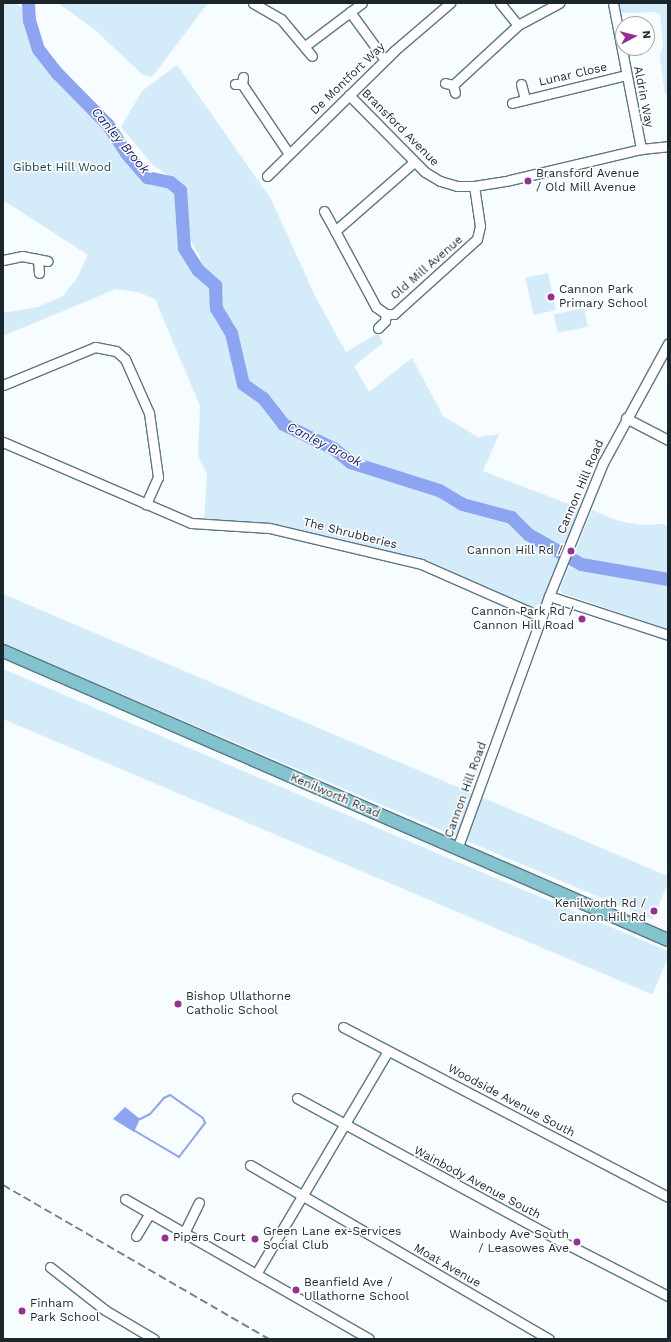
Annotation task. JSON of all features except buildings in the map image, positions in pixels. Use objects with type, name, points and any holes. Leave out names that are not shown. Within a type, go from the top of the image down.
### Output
[{"type":"main road","name":"Kenilworth Road","points":[[3,651],[668,940]]},
{"type":"street","points":[[253,3],[281,19],[312,56]]},
{"type":"street","points":[[305,46],[362,3]]},
{"type":"street","name":"De Montfort Way","points":[[267,176],[385,60],[450,3]]},
{"type":"street","points":[[500,3],[518,25]]},
{"type":"street","points":[[451,87],[518,25],[559,3]]},
{"type":"street","name":"Aldrin Way","points":[[613,3],[641,149]]},
{"type":"street","points":[[350,12],[385,60]]},
{"type":"street","name":"Lunar Close","points":[[512,102],[626,75]]},
{"type":"street","points":[[240,82],[289,154]]},
{"type":"street","name":"Lunar Close","points":[[521,84],[525,99]]},
{"type":"street","name":"Bransford Avenue","points":[[349,95],[414,162],[440,181],[457,186],[474,186],[510,180],[641,149],[668,146]]},
{"type":"street","points":[[336,231],[414,162]]},
{"type":"street","name":"Old Mill Avenue","points":[[324,212],[336,231],[376,307],[386,314],[394,314],[477,239],[480,226],[474,186]]},
{"type":"street","points":[[3,260],[17,256],[43,260],[39,273]]},
{"type":"street","name":"Old Mill Avenue","points":[[378,328],[385,321],[386,314]]},
{"type":"street","name":"Cannon Hill Road","points":[[457,849],[549,596],[603,463],[626,418],[668,344]]},
{"type":"street","points":[[3,385],[95,347],[116,351],[125,359],[149,413],[158,477],[146,504]]},
{"type":"street","points":[[626,418],[668,440]]},
{"type":"street","name":"The Shrubberies","points":[[3,442],[191,523],[269,528],[421,564],[542,617]]},
{"type":"street","points":[[549,596],[668,636]]},
{"type":"street","name":"Woodside Avenue South","points":[[343,1027],[668,1197]]},
{"type":"street","points":[[256,1274],[388,1051]]},
{"type":"street","name":"Wainbody Avenue South","points":[[297,1098],[612,1269],[668,1296]]},
{"type":"street","name":"Moat Avenue","points":[[250,1166],[549,1339]]},
{"type":"street","points":[[125,1199],[369,1339]]},
{"type":"street","points":[[184,1232],[199,1202]]},
{"type":"street","points":[[136,1236],[150,1213]]},
{"type":"street","points":[[50,1267],[105,1310],[154,1339]]},
{"type":"green space","name":"Gibbet Hill Wood","points":[[3,3],[15,3],[22,8],[36,53],[107,128],[122,154],[145,181],[169,184],[179,192],[179,238],[192,268],[201,274],[200,256],[187,235],[184,187],[153,165],[121,127],[142,91],[177,65],[271,199],[315,296],[346,352],[378,333],[383,343],[354,366],[369,392],[412,358],[443,416],[478,437],[499,434],[483,471],[579,508],[543,603],[532,608],[421,560],[272,524],[204,520],[207,475],[198,455],[200,406],[155,299],[137,292],[116,289],[3,336],[3,313],[38,307],[63,296],[77,278],[88,255],[3,200]]},
{"type":"green space","points":[[58,3],[208,3],[152,77],[143,75],[94,29]]},
{"type":"green space","points":[[618,3],[668,3],[668,94],[665,94],[660,57],[663,44],[660,14],[653,12],[620,13]]},
{"type":"green space","points":[[548,273],[556,310],[533,315],[526,278]]},
{"type":"green space","points":[[584,308],[588,327],[558,333],[554,314]]},
{"type":"green space","points":[[592,510],[619,521],[640,525],[663,524],[668,526],[668,629],[562,593],[560,589]]},
{"type":"green space","points":[[3,594],[668,876],[668,883],[652,920],[3,644]]},
{"type":"green space","points":[[3,669],[668,951],[668,958],[652,995],[3,719]]},
{"type":"water","points":[[125,1107],[140,1119],[134,1132],[113,1119]]},
{"type":"waterway","name":"Canley Brook","points":[[28,3],[29,20],[38,49],[57,73],[108,125],[126,153],[147,177],[170,182],[180,190],[184,248],[198,270],[215,285],[216,308],[231,333],[243,384],[263,398],[283,424],[333,448],[350,462],[439,490],[462,504],[511,517],[528,534],[581,564],[668,579]]},
{"type":"waterway","points":[[135,1131],[179,1157],[205,1123],[203,1118],[170,1095],[164,1098],[150,1114],[140,1119]]},
{"type":"railway","points":[[3,1185],[269,1339]]},
{"type":"place","name":"Bransford Avenue / Old Mill Avenue","points":[[528,181]]},
{"type":"place","name":"Cannon Park Primary School","points":[[551,297]]},
{"type":"place","name":"Cannon Hill Rd /","points":[[571,551]]},
{"type":"place","name":"Cannon Park Rd / Cannon Hill Road","points":[[582,619]]},
{"type":"place","name":"Kenilworth Rd / Cannon Hill Rd","points":[[654,911]]},
{"type":"place","name":"Bishop Ullathorne Catholic School","points":[[178,1004]]},
{"type":"place","name":"Pipers Court","points":[[165,1238]]},
{"type":"place","name":"Green Lane ex-Services Social Club","points":[[255,1239]]},
{"type":"place","name":"Wainbody Ave South / Leasowes Ave","points":[[577,1242]]},
{"type":"place","name":"Beanfield Ave / Ullathorne School","points":[[296,1290]]},
{"type":"place","name":"Finham Park School","points":[[22,1311]]}]
